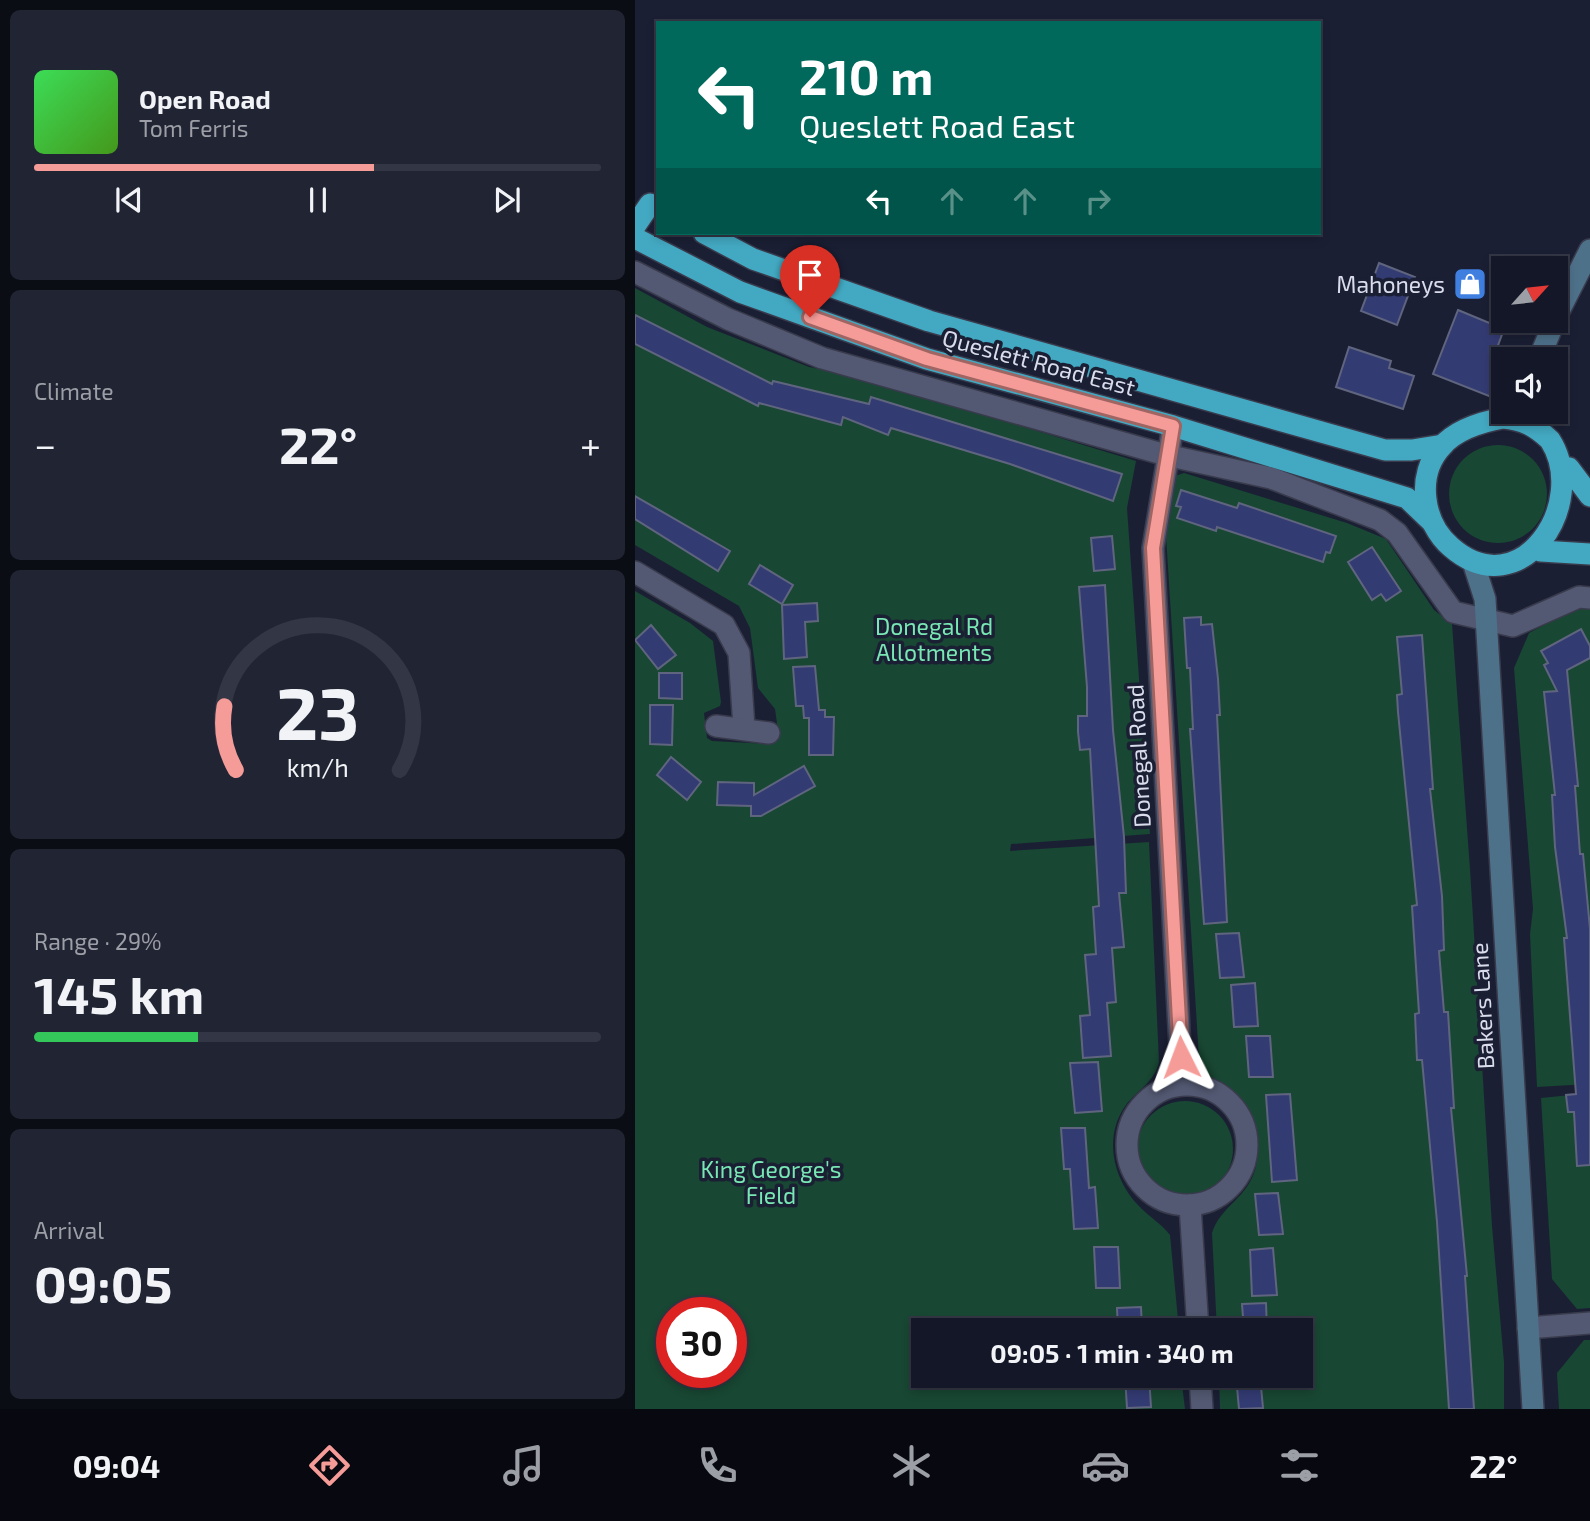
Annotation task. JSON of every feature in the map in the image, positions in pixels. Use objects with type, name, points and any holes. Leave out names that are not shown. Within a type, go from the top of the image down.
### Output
[{"type":"highway","points":[[635,226],[648,202]]},
{"type":"highway","name":"Queslett Road East","points":[[708,235],[753,259],[929,321],[1385,450],[1412,450],[1442,445]]},
{"type":"highway","name":"Queslett Road East","points":[[635,238],[740,292],[927,359],[1173,426],[1407,498],[1432,522]]},
{"type":"highway","points":[[1173,426],[1179,390]]},
{"type":"highway","points":[[1491,419],[1480,422],[1442,445],[1426,481],[1426,497],[1432,522],[1446,543],[1473,562],[1504,566],[1541,551],[1555,538],[1567,516],[1571,489],[1566,464]]},
{"type":"highway","points":[[1537,424],[1590,496]]},
{"type":"highway","points":[[1541,551],[1590,554]]},
{"type":"street","points":[[1568,294],[1590,250]]},
{"type":"street","points":[[635,272],[728,319],[822,358],[1166,455],[1271,478],[1380,520],[1397,533],[1453,612],[1485,608],[1513,626],[1579,597],[1590,598]]},
{"type":"street","name":"Donegal Road","points":[[1173,426],[1166,455],[1153,548],[1182,1084]]},
{"type":"street","name":"Bakers Lane","points":[[1473,562],[1485,608],[1533,1409]]},
{"type":"street","points":[[1485,608],[1504,566]]},
{"type":"street","points":[[635,572],[724,625],[739,653],[743,728]]},
{"type":"street","points":[[716,726],[769,733]]},
{"type":"street","points":[[1182,1084],[1210,1089],[1232,1105],[1243,1122],[1247,1142],[1240,1174],[1231,1186],[1211,1200],[1190,1205],[1165,1201],[1148,1191],[1137,1180],[1129,1160],[1127,1138],[1131,1121],[1143,1103],[1156,1092],[1182,1084]]},
{"type":"street","points":[[1190,1205],[1197,1318]]},
{"type":"street","points":[[1528,1328],[1590,1324]]},
{"type":"street","points":[[1201,1388],[1202,1409]]},
{"type":"green space","points":[[635,288],[707,327],[809,367],[857,376],[1136,461],[1127,508],[1150,834],[1011,844],[1010,851],[1149,842],[1159,1062],[1150,1081],[1126,1105],[1119,1117],[1113,1143],[1117,1170],[1129,1195],[1170,1235],[1178,1318],[911,1318],[911,1388],[1182,1388],[1185,1409],[635,1409],[635,591],[690,623],[713,641],[721,702],[720,706],[704,713],[707,738],[712,741],[770,744],[779,737],[775,709],[758,688],[750,628],[739,606],[635,545]]},
{"type":"green space","points":[[1498,445],[1517,448],[1533,459],[1544,475],[1547,494],[1544,513],[1533,529],[1517,540],[1498,543],[1479,540],[1463,529],[1452,513],[1449,494],[1452,475],[1463,459],[1479,448]]},
{"type":"green space","points":[[1184,473],[1347,523],[1386,539],[1434,610],[1452,624],[1492,1226],[1504,1362],[1504,1409],[1220,1409],[1219,1388],[1313,1388],[1313,1318],[1216,1318],[1212,1233],[1221,1216],[1252,1177],[1258,1144],[1255,1127],[1248,1114],[1215,1084],[1199,1058],[1164,504],[1175,476]]},
{"type":"green space","points":[[1579,606],[1590,608],[1590,1084],[1537,1087],[1530,934],[1533,909],[1514,668],[1529,633]]},
{"type":"green space","points":[[1590,1093],[1590,1308],[1577,1309],[1552,1279],[1541,1098]]},
{"type":"green space","points":[[1185,1101],[1203,1105],[1219,1115],[1229,1131],[1233,1149],[1229,1167],[1219,1183],[1203,1193],[1185,1197],[1167,1193],[1151,1183],[1141,1167],[1137,1149],[1141,1131],[1151,1115],[1167,1105]]},
{"type":"green space","points":[[1584,1340],[1590,1340],[1590,1409],[1559,1409],[1557,1373]]},
{"type":"building","points":[[1379,263],[1415,277],[1397,325],[1361,311]]},
{"type":"building","points":[[1458,310],[1491,324],[1491,333],[1503,333],[1497,347],[1491,347],[1491,397],[1433,374]]},
{"type":"building","points":[[635,315],[772,384],[773,381],[869,404],[871,397],[1122,474],[1113,501],[1010,464],[891,428],[888,435],[843,417],[841,425],[759,403],[758,406],[635,344]]},
{"type":"building","points":[[1349,347],[1391,361],[1389,368],[1414,376],[1403,409],[1336,387]]},
{"type":"building","points":[[1181,490],[1237,508],[1239,503],[1336,536],[1330,553],[1326,552],[1323,562],[1217,527],[1216,531],[1177,518],[1181,507],[1176,506]]},
{"type":"building","points":[[635,496],[730,551],[718,571],[635,519]]},
{"type":"building","points":[[1112,536],[1115,569],[1094,571],[1091,538]]},
{"type":"building","points":[[1372,547],[1401,591],[1386,601],[1381,594],[1372,600],[1348,562]]},
{"type":"building","points":[[760,565],[793,585],[782,604],[749,584]]},
{"type":"building","points":[[1105,585],[1113,730],[1124,837],[1126,893],[1119,893],[1124,947],[1112,948],[1116,1002],[1107,1003],[1111,1056],[1083,1058],[1080,1016],[1090,1015],[1085,955],[1096,954],[1093,907],[1099,906],[1090,749],[1080,750],[1078,732],[1078,716],[1087,716],[1079,587]]},
{"type":"building","points":[[817,603],[818,621],[805,622],[807,657],[784,659],[782,605]]},
{"type":"building","points":[[1201,617],[1201,625],[1212,624],[1218,679],[1220,715],[1217,715],[1227,922],[1204,924],[1190,729],[1193,729],[1190,668],[1187,668],[1184,618]]},
{"type":"building","points":[[651,625],[676,655],[658,669],[635,640]]},
{"type":"building","points":[[1581,629],[1590,646],[1590,658],[1567,670],[1578,786],[1575,786],[1580,854],[1583,854],[1590,929],[1590,1165],[1577,1166],[1574,1112],[1568,1112],[1566,1095],[1576,1094],[1564,938],[1567,938],[1555,847],[1552,795],[1555,795],[1544,692],[1557,691],[1544,665],[1548,663],[1541,651]]},
{"type":"building","points":[[1422,635],[1433,789],[1430,789],[1442,896],[1444,950],[1439,951],[1444,1012],[1448,1012],[1454,1108],[1451,1108],[1467,1276],[1474,1409],[1449,1409],[1437,1222],[1422,1060],[1417,1060],[1415,1014],[1419,1013],[1412,906],[1417,905],[1398,712],[1397,695],[1402,694],[1397,637]]},
{"type":"building","points":[[815,666],[819,710],[825,710],[825,717],[834,717],[833,755],[809,755],[809,718],[804,718],[803,706],[796,706],[793,667]]},
{"type":"building","points":[[659,673],[682,673],[682,699],[659,698]]},
{"type":"building","points":[[650,705],[673,705],[672,745],[650,744]]},
{"type":"building","points":[[671,757],[701,782],[687,800],[657,775]]},
{"type":"building","points":[[804,766],[815,786],[761,816],[751,816],[751,806],[717,805],[718,782],[754,783],[754,795]]},
{"type":"building","points":[[1239,933],[1244,977],[1220,978],[1216,934]]},
{"type":"building","points":[[1255,983],[1258,1026],[1234,1027],[1231,985]]},
{"type":"building","points":[[1246,1036],[1270,1036],[1273,1077],[1249,1077]]},
{"type":"building","points":[[1098,1062],[1102,1111],[1075,1113],[1070,1063]]},
{"type":"building","points":[[1290,1094],[1297,1180],[1272,1182],[1266,1095]]},
{"type":"building","points":[[1061,1128],[1085,1128],[1089,1188],[1095,1187],[1098,1228],[1074,1229],[1070,1169],[1064,1169]]},
{"type":"building","points":[[1278,1193],[1283,1234],[1259,1235],[1255,1194]]},
{"type":"building","points":[[1094,1247],[1118,1247],[1120,1288],[1096,1288]]},
{"type":"building","points":[[1273,1248],[1277,1295],[1252,1296],[1250,1250]]},
{"type":"building","points":[[1266,1303],[1267,1318],[1243,1318],[1242,1304]]},
{"type":"building","points":[[1141,1307],[1141,1318],[1117,1318],[1117,1308]]},
{"type":"building","points":[[1126,1388],[1150,1388],[1151,1407],[1127,1408]]},
{"type":"building","points":[[1237,1388],[1261,1388],[1263,1408],[1239,1409]]},
{"type":"place","name":"Mahoneys","points":[[1470,284]]},
{"type":"route","points":[[810,317],[927,359],[1173,426],[1166,455],[1153,548],[1181,1057]]},
{"type":"park label","name":"Donegal Rd Allotments","points":[[934,639]]},
{"type":"park label","name":"King George's Field","points":[[771,1182]]}]
